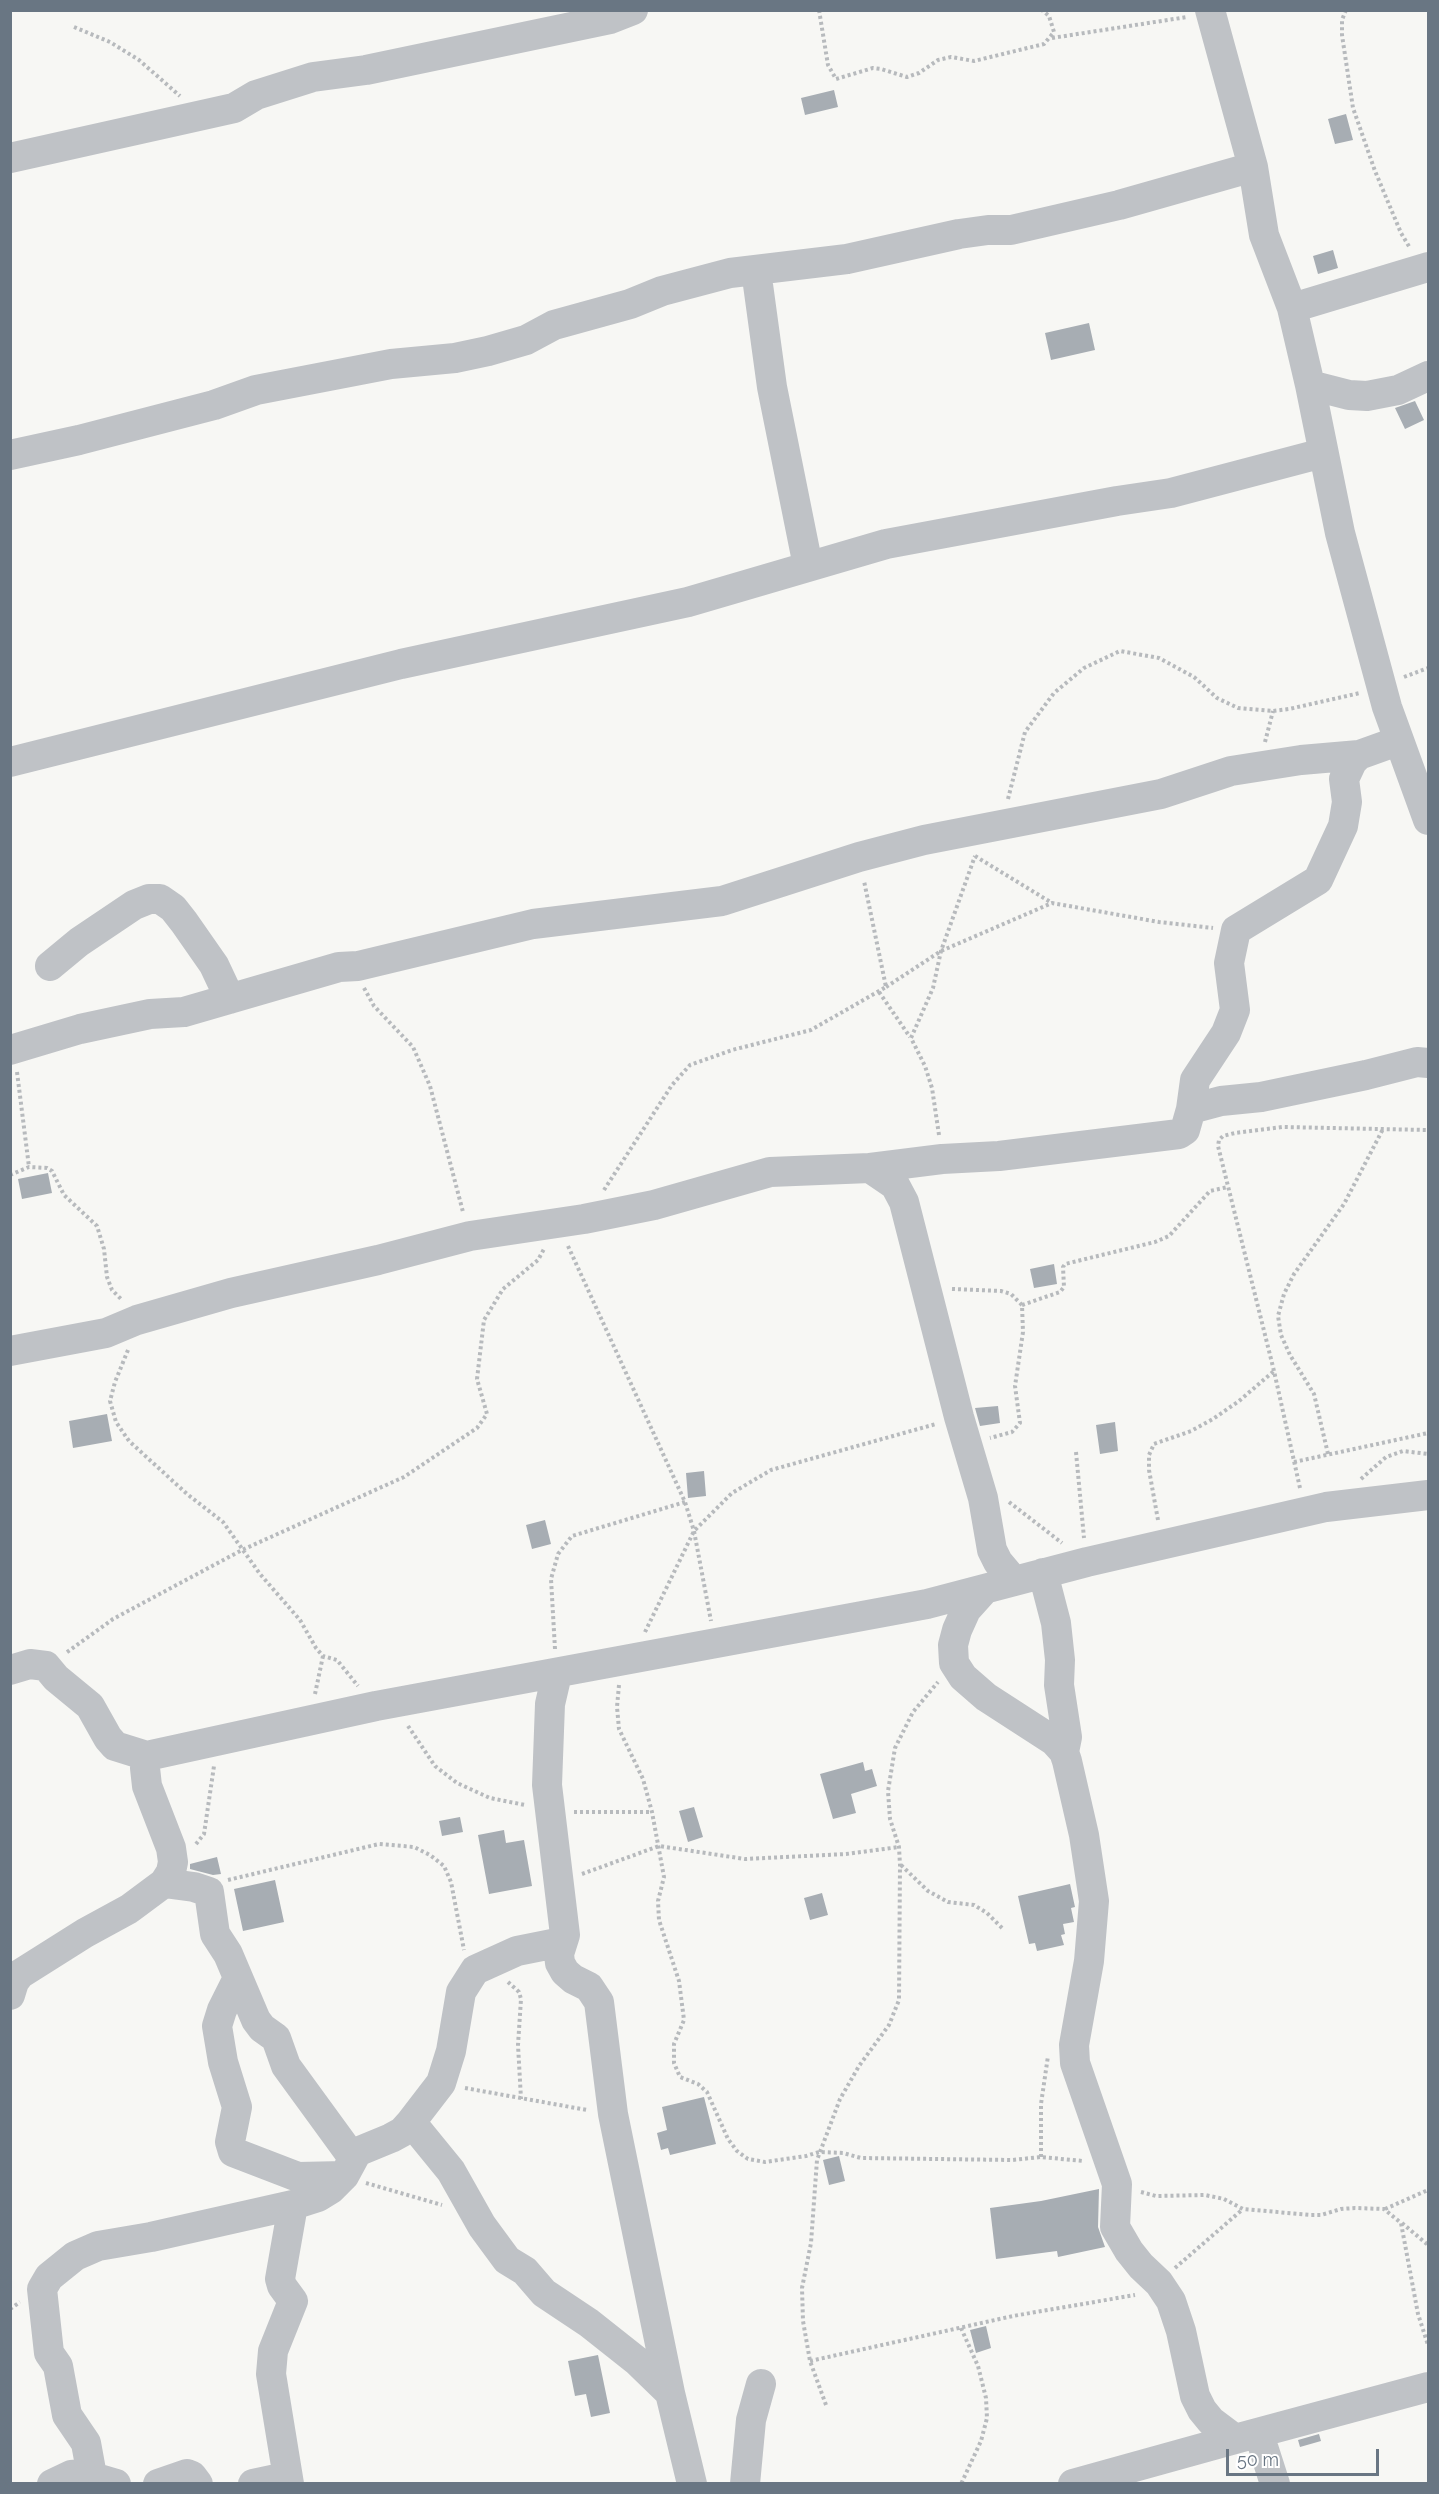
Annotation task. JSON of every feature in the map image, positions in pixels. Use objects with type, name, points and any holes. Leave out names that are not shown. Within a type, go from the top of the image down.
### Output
[{"type":"street","points":[[10,158],[234,108],[256,95],[313,76],[366,70],[610,19],[633,10]]},
{"type":"street","points":[[1210,12],[1253,167],[1264,235],[1292,308],[1340,533],[1398,741],[1428,820]]},
{"type":"street","points":[[10,455],[79,440],[214,405],[256,390],[391,364],[454,358],[488,351],[526,340],[554,325],[630,304],[662,291],[730,273],[847,259],[959,234],[1011,230],[1119,206],[1253,167]]},
{"type":"street","points":[[1292,308],[1426,268]]},
{"type":"street","points":[[756,270],[772,387],[808,566]]},
{"type":"street","points":[[1310,385],[1349,395],[1367,396],[1398,390],[1428,376]]},
{"type":"street","points":[[10,762],[400,664],[688,602],[886,544],[1171,493],[1323,453]]},
{"type":"street","points":[[12,1049],[80,1029],[150,1014],[184,1012],[339,967],[358,966],[533,924],[722,901],[859,857],[951,834],[1161,794],[1231,771],[1301,760],[1359,755],[1398,741]]},
{"type":"street","points":[[10,1351],[106,1333],[137,1320],[231,1293],[378,1260],[470,1236],[571,1221],[654,1205],[770,1172],[805,1173],[870,1168],[913,1161],[999,1156],[1179,1134],[1185,1130],[1195,1080],[1226,1033],[1235,1010],[1229,963],[1236,930],[1318,880],[1343,826],[1347,802],[1344,779],[1352,762],[1359,755]]},
{"type":"street","points":[[51,966],[79,942],[134,905],[149,898],[159,899],[173,908],[190,931],[214,965],[230,999]]},
{"type":"street","points":[[1191,1109],[1221,1101],[1261,1096],[1366,1075],[1417,1062],[1428,1063]]},
{"type":"street","points":[[899,1190],[913,1161]]},
{"type":"street","points":[[870,1168],[895,1185],[904,1202],[977,1478],[992,1550],[998,1562],[1014,1581]]},
{"type":"street","points":[[10,1670],[30,1664],[46,1666],[56,1678],[90,1706],[115,1746],[147,1756],[376,1706],[927,1604],[1087,1562],[1326,1507],[1428,1495]]},
{"type":"street","points":[[1043,1573],[1056,1623],[1060,1660],[1059,1685],[1067,1737],[1064,1752],[1084,1835],[1094,1901],[1089,1961],[1074,2056],[1114,2175],[1115,2227],[1141,2266],[1159,2283],[1171,2301],[1181,2331],[1195,2396],[1211,2421],[1247,2436],[1275,2484]]},
{"type":"street","points":[[984,1590],[966,1610],[957,1630],[953,1645],[954,1663],[963,1677],[986,1697],[1039,1730],[1064,1752]]},
{"type":"street","points":[[556,1674],[550,1704],[547,1785],[565,1935],[560,1963],[565,1972],[589,1987],[599,2002],[613,2114],[670,2393],[692,2484]]},
{"type":"street","points":[[10,1995],[14,1982],[21,1974],[129,1909],[164,1883],[171,1872],[173,1862],[171,1848],[147,1786],[145,1768],[147,1756]]},
{"type":"street","points":[[164,1883],[205,1890],[210,1895],[215,1934],[228,1954],[237,1980],[256,2020],[262,2028],[276,2038],[286,2066],[349,2167]]},
{"type":"street","points":[[104,2480],[86,2443],[68,2415],[58,2366],[50,2353],[42,2289],[49,2277],[75,2256],[98,2246],[151,2237],[293,2205],[318,2197],[331,2189],[363,2148],[397,2135],[411,2122],[441,2083],[451,2052],[461,1992],[467,1979],[478,1967],[518,1951],[562,1942]]},
{"type":"street","points":[[237,1980],[217,2026],[223,2062],[237,2107],[230,2142],[233,2152],[298,2177],[349,2167]]},
{"type":"street","points":[[411,2122],[450,2171],[475,2214],[507,2260],[525,2271],[551,2298],[589,2323],[637,2361],[670,2393]]},
{"type":"street","points":[[253,2484],[287,2481],[272,2374],[273,2350],[293,2301],[282,2286],[280,2279],[293,2205]]},
{"type":"street","points":[[745,2484],[751,2420],[761,2384]]},
{"type":"street","points":[[1073,2484],[1428,2387]]},
{"type":"street","points":[[158,2484],[187,2474],[192,2475],[198,2484]]},
{"type":"street","points":[[52,2484],[71,2475],[104,2480]]},
{"type":"path","points":[[819,10],[828,65],[836,79],[873,68],[908,77],[919,73],[938,60],[951,57],[974,62],[1044,44],[1054,32],[1049,16],[1042,10]]},
{"type":"path","points":[[1346,10],[1342,20],[1342,35],[1353,108],[1375,171],[1401,233],[1426,268]]},
{"type":"path","points":[[1051,38],[1210,12]]},
{"type":"path","points":[[74,27],[110,42],[139,60],[203,116]]},
{"type":"path","points":[[911,1038],[933,988],[941,951],[975,855],[1001,826],[1025,732],[1054,693],[1084,668],[1120,651],[1159,658],[1194,677],[1217,698],[1238,708],[1273,711],[1382,687],[1428,668]]},
{"type":"path","points":[[975,855],[1052,903],[1159,922],[1236,930]]},
{"type":"path","points":[[859,857],[886,987]]},
{"type":"path","points":[[46,1666],[113,1619],[242,1550],[404,1477],[477,1428],[487,1414],[477,1379],[484,1320],[502,1289],[538,1260],[626,1158],[672,1085],[690,1065],[732,1050],[811,1030],[879,992],[941,951],[1052,903]]},
{"type":"path","points":[[358,966],[362,984],[374,1006],[413,1047],[430,1086],[470,1236]]},
{"type":"path","points":[[879,992],[911,1038],[925,1066],[932,1088],[942,1159]]},
{"type":"path","points":[[12,1049],[29,1167]]},
{"type":"path","points":[[1306,1512],[1274,1371],[1218,1146],[1223,1136],[1282,1127],[1428,1130]]},
{"type":"path","points":[[1328,1454],[1314,1394],[1281,1335],[1278,1316],[1284,1294],[1294,1274],[1344,1204],[1383,1129]]},
{"type":"path","points":[[10,1175],[29,1167],[47,1168],[52,1171],[64,1196],[97,1226],[104,1249],[107,1277],[112,1290],[134,1310],[137,1320],[110,1401],[116,1422],[129,1441],[187,1494],[224,1522],[242,1550],[300,1620],[323,1656],[336,1660],[376,1706],[409,1726],[435,1766],[457,1783],[489,1798],[549,1809],[595,1813],[652,1812]]},
{"type":"path","points":[[1022,1305],[1060,1293],[1064,1287],[1063,1267],[1065,1264],[1155,1242],[1169,1236],[1210,1191],[1228,1187]]},
{"type":"path","points":[[571,1221],[694,1531],[715,1643]]},
{"type":"path","points":[[927,1288],[1001,1291],[1011,1294],[1022,1305],[1023,1332],[1015,1386],[1020,1423],[1012,1432],[964,1430],[771,1470],[732,1493],[694,1531],[617,1689],[619,1729],[643,1779],[652,1812],[664,1877],[658,1901],[659,1920],[679,1981],[684,2020],[674,2044],[673,2056],[680,2077],[698,2084],[707,2092],[728,2139],[737,2151],[748,2159],[765,2162],[819,2152],[843,2153],[861,2158],[1012,2160],[1041,2157],[1114,2175],[1156,2196],[1206,2195],[1224,2199],[1242,2210],[1321,2215],[1341,2209],[1384,2209],[1428,2190]]},
{"type":"path","points":[[1178,1542],[1157,1519],[1149,1470],[1149,1455],[1154,1444],[1191,1431],[1213,1419],[1239,1401],[1274,1371]]},
{"type":"path","points":[[1294,1462],[1428,1433]]},
{"type":"path","points":[[1358,1482],[1386,1457],[1403,1451],[1428,1454]]},
{"type":"path","points":[[1076,1452],[1087,1562]]},
{"type":"path","points":[[977,1478],[1087,1562]]},
{"type":"path","points":[[556,1674],[551,1579],[558,1554],[572,1536],[684,1502]]},
{"type":"path","points":[[310,1720],[323,1656]]},
{"type":"path","points":[[826,2405],[810,2361],[803,2321],[802,2288],[811,2243],[819,2152],[840,2100],[859,2066],[889,2025],[899,2000],[900,1865],[899,1847],[890,1820],[888,1791],[895,1748],[913,1712],[954,1663]]},
{"type":"path","points":[[171,1848],[197,1844],[201,1840],[218,1740]]},
{"type":"path","points":[[205,1890],[241,1875],[379,1844],[414,1847],[430,1855],[444,1866],[451,1882],[468,1958],[478,1967],[513,1985],[519,1992],[521,2020],[518,2045],[521,2099]]},
{"type":"path","points":[[560,1883],[658,1846],[745,1859],[846,1854],[899,1847]]},
{"type":"path","points":[[900,1865],[928,1891],[948,1902],[974,1905],[987,1913],[1003,1929]]},
{"type":"path","points":[[10,2063],[10,2088]]},
{"type":"path","points":[[441,2083],[613,2114]]},
{"type":"path","points":[[349,2167],[475,2214]]},
{"type":"path","points":[[1384,2209],[1428,2245]]},
{"type":"path","points":[[810,2361],[961,2328],[1143,2293],[1159,2283],[1242,2210]]},
{"type":"path","points":[[1401,2223],[1418,2314],[1428,2345]]},
{"type":"path","points":[[961,2328],[978,2366],[986,2398],[987,2418],[981,2441],[961,2484]]},
{"type":"building","points":[[834,90],[838,107],[805,115],[801,98]]},
{"type":"building","points":[[1346,114],[1353,140],[1335,144],[1328,119]]},
{"type":"building","points":[[1333,250],[1338,268],[1318,274],[1313,256]]},
{"type":"building","points":[[1089,323],[1095,350],[1051,360],[1045,333]]},
{"type":"building","points":[[1415,401],[1424,420],[1405,429],[1395,408]]},
{"type":"building","points":[[48,1173],[52,1193],[22,1199],[18,1179]]},
{"type":"building","points":[[1054,1264],[1057,1284],[1034,1288],[1030,1269]]},
{"type":"building","points":[[998,1406],[1000,1423],[980,1426],[975,1408]]},
{"type":"building","points":[[107,1414],[112,1441],[73,1448],[69,1421]]},
{"type":"building","points":[[1115,1422],[1118,1451],[1100,1454],[1096,1425]]},
{"type":"building","points":[[704,1471],[706,1496],[688,1498],[686,1473]]},
{"type":"building","points":[[545,1520],[551,1544],[532,1549],[526,1525]]},
{"type":"building","points":[[863,1762],[865,1771],[872,1769],[877,1786],[851,1794],[856,1813],[833,1819],[820,1774]]},
{"type":"building","points":[[694,1807],[703,1837],[688,1842],[679,1811]]},
{"type":"building","points":[[460,1817],[463,1832],[442,1836],[439,1821]]},
{"type":"building","points":[[504,1830],[506,1843],[524,1840],[532,1886],[489,1894],[478,1835]]},
{"type":"building","points":[[217,1857],[221,1874],[213,1875],[190,1869],[190,1864]]},
{"type":"building","points":[[275,1880],[284,1922],[243,1931],[234,1889]]},
{"type":"building","points":[[1070,1884],[1075,1907],[1071,1908],[1074,1922],[1063,1924],[1065,1934],[1061,1935],[1064,1945],[1037,1951],[1035,1943],[1029,1944],[1018,1896]]},
{"type":"building","points":[[822,1893],[828,1915],[810,1920],[804,1898]]},
{"type":"building","points":[[704,2097],[716,2144],[670,2155],[668,2148],[661,2150],[657,2133],[667,2130],[662,2107]]},
{"type":"building","points":[[839,2156],[845,2181],[829,2185],[823,2160]]},
{"type":"building","points":[[1099,2189],[1098,2227],[1105,2247],[1058,2257],[1057,2251],[996,2259],[990,2208],[1041,2201]]},
{"type":"building","points":[[986,2326],[991,2348],[976,2353],[970,2330]]},
{"type":"building","points":[[598,2355],[610,2413],[591,2417],[586,2394],[575,2396],[568,2361]]},
{"type":"building","points":[[1319,2434],[1321,2441],[1300,2447],[1298,2440]]}]
